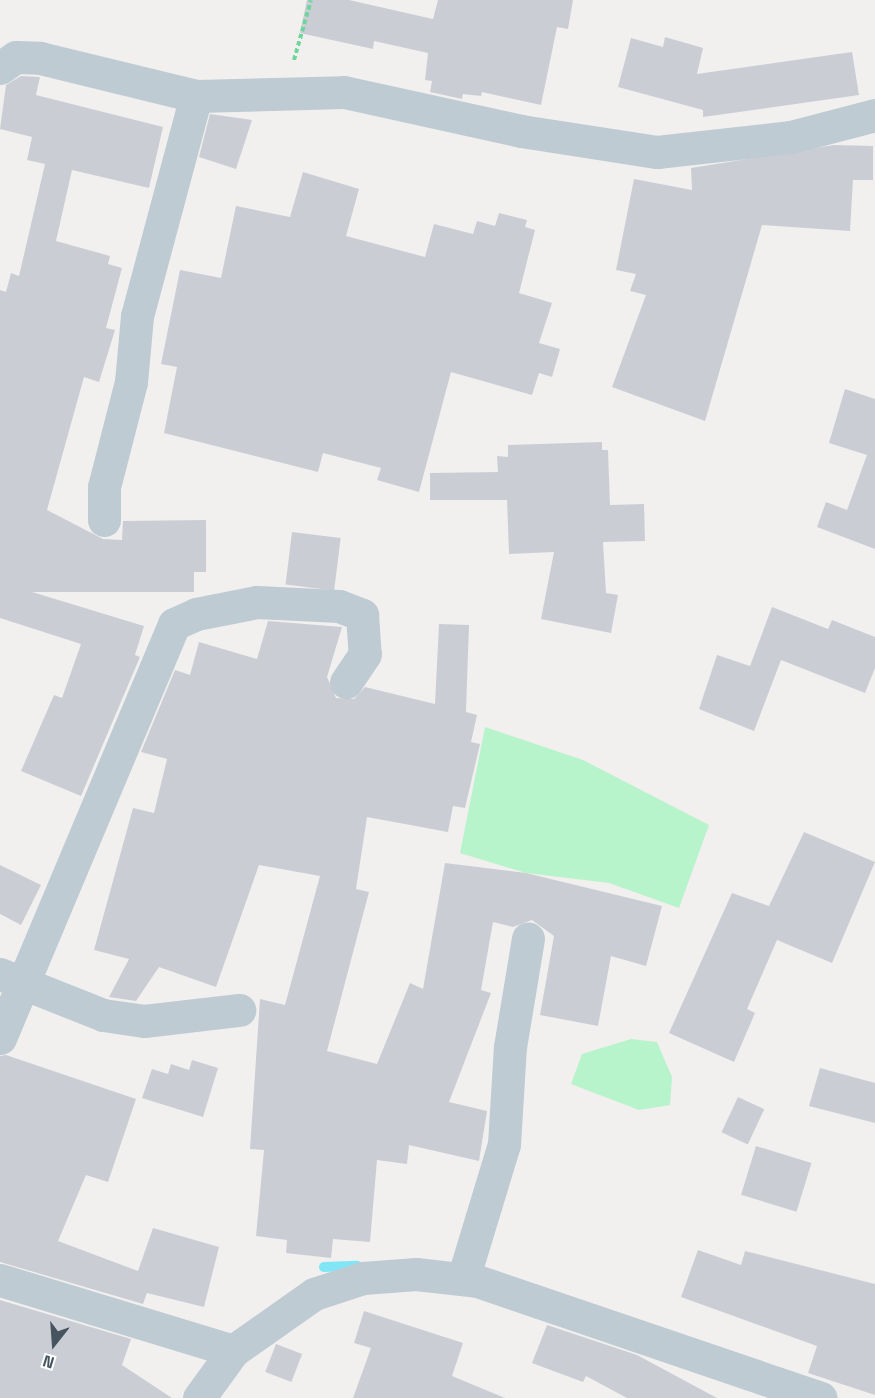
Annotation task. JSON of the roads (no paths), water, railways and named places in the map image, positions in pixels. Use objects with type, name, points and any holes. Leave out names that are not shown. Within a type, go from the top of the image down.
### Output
[{"type":"street","points":[[0,68],[16,57],[40,58],[196,96],[344,92],[521,131],[657,152],[780,139],[875,115]]},
{"type":"street","points":[[104,520],[104,487],[131,382],[137,316],[196,96]]},
{"type":"street","points":[[0,1038],[11,980],[174,624],[257,602],[339,606],[362,615],[365,654],[346,682]]},
{"type":"street","points":[[463,1279],[504,1144],[510,1047],[528,938]]},
{"type":"street","points":[[11,980],[103,1015],[144,1021],[238,1010]]},
{"type":"street","points":[[199,1398],[233,1351],[314,1294],[363,1278],[416,1274],[463,1279],[821,1398]]},
{"type":"street","points":[[0,1280],[233,1351]]},
{"type":"waterway","points":[[324,1267],[357,1266]]}]
